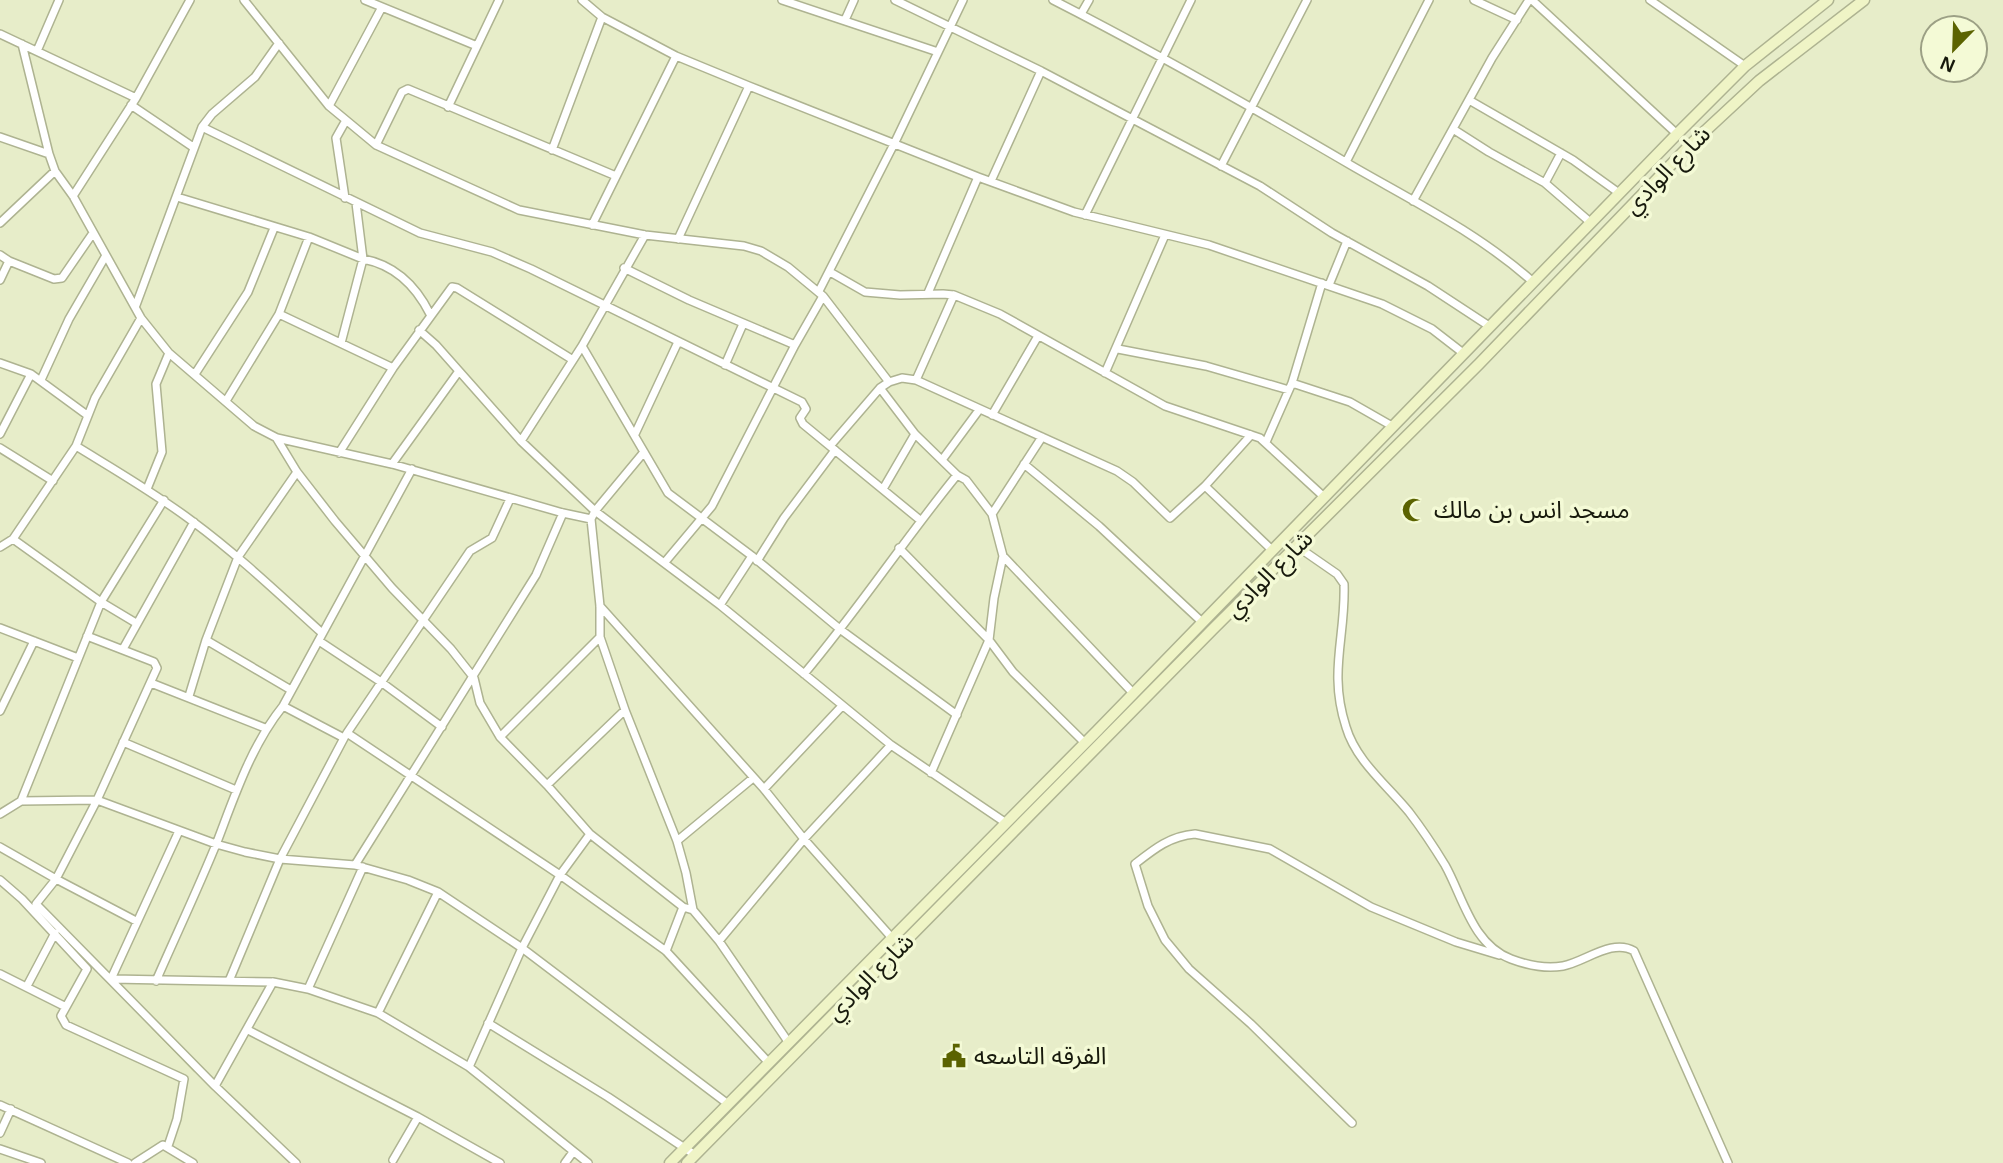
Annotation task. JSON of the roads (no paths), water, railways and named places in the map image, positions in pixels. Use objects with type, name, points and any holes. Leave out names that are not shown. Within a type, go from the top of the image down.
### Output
[{"type":"main road","name":"شارع الوادي","points":[[670,1163],[1085,743],[1677,134],[1745,66],[1828,0]]},
{"type":"main road","name":"شارع الوادي","points":[[687,1163],[1479,364],[1689,146],[1759,81],[1864,0]]},
{"type":"main road","points":[[996,833],[1005,841]]},
{"type":"street","points":[[37,51],[59,0]]},
{"type":"street","points":[[73,196],[134,101],[190,0]]},
{"type":"street","points":[[244,0],[329,106],[376,145],[507,207],[645,235],[744,246],[761,251],[788,267],[821,294],[889,382]]},
{"type":"street","points":[[365,0],[477,46]]},
{"type":"street","points":[[448,107],[499,0]]},
{"type":"street","points":[[582,0],[602,16],[676,57],[978,177],[1085,215],[1235,252],[1406,314],[1464,353]]},
{"type":"street","points":[[782,0],[938,52]]},
{"type":"street","points":[[845,20],[854,0]]},
{"type":"street","points":[[895,0],[1132,117],[1281,198],[1489,326]]},
{"type":"street","points":[[665,562],[703,519],[774,388],[963,0]]},
{"type":"street","points":[[1053,0],[1163,57],[1413,201],[1488,245],[1532,281]]},
{"type":"street","points":[[1082,14],[1089,0]]},
{"type":"street","points":[[1085,215],[1191,0]]},
{"type":"street","points":[[1221,166],[1307,0]]},
{"type":"street","points":[[1346,162],[1429,0]]},
{"type":"street","points":[[1474,0],[1517,20]]},
{"type":"street","points":[[1413,201],[1469,100],[1530,0],[1677,134]]},
{"type":"street","points":[[1650,0],[1745,66]]},
{"type":"street","points":[[329,106],[382,7]]},
{"type":"street","points":[[552,150],[602,16]]},
{"type":"street","points":[[0,34],[134,101],[193,147]]},
{"type":"street","points":[[136,306],[202,127],[212,114],[255,77],[279,43]]},
{"type":"street","points":[[22,44],[55,171],[73,196],[141,318],[169,353],[254,426],[276,438],[412,469],[563,513],[593,515]]},
{"type":"street","points":[[592,225],[676,57]]},
{"type":"street","points":[[991,181],[1041,71]]},
{"type":"street","points":[[678,239],[749,86]]},
{"type":"street","points":[[376,145],[405,89],[616,176]]},
{"type":"street","points":[[1469,100],[1560,153],[1619,193]]},
{"type":"street","points":[[345,122],[336,138],[345,198]]},
{"type":"street","points":[[202,127],[419,233],[492,252],[604,304],[806,405],[800,418],[803,424],[920,520]]},
{"type":"street","points":[[1453,129],[1545,183],[1590,222]]},
{"type":"street","points":[[0,137],[49,154]]},
{"type":"street","points":[[1545,183],[1560,153]]},
{"type":"street","points":[[0,223],[55,171]]},
{"type":"street","points":[[928,293],[978,177]]},
{"type":"street","points":[[177,197],[309,237],[363,259],[381,262],[417,292],[430,314]]},
{"type":"street","points":[[341,343],[363,259],[356,203]]},
{"type":"street","points":[[195,374],[248,292],[274,228]]},
{"type":"street","points":[[0,255],[9,261],[58,279],[62,278],[93,233]]},
{"type":"street","points":[[521,441],[582,346],[645,235]]},
{"type":"street","points":[[1105,373],[1118,349],[1165,235]]},
{"type":"street","points":[[226,401],[279,314],[309,237]]},
{"type":"street","points":[[1266,442],[1290,387],[1326,284],[1347,241]]},
{"type":"street","points":[[41,380],[69,319],[105,257]]},
{"type":"street","points":[[0,279],[9,261]]},
{"type":"street","points":[[624,268],[743,324],[795,345]]},
{"type":"street","points":[[830,272],[851,285],[874,294],[954,295],[1000,314],[1165,406],[1266,442],[1323,496]]},
{"type":"street","points":[[340,453],[419,330],[449,289],[454,287],[573,360]]},
{"type":"street","points":[[916,380],[954,295]]},
{"type":"street","points":[[279,314],[393,368]]},
{"type":"street","points":[[0,547],[13,539],[76,446],[87,415],[141,318]]},
{"type":"street","points":[[725,365],[743,324]]},
{"type":"street","points":[[419,330],[593,515],[665,562],[891,745],[1006,823]]},
{"type":"street","points":[[992,415],[1038,336]]},
{"type":"street","points":[[635,434],[678,342]]},
{"type":"street","points":[[582,346],[668,493],[755,559],[841,630],[957,715]]},
{"type":"street","points":[[1118,349],[1206,366],[1350,401],[1392,426]]},
{"type":"street","points":[[147,489],[162,452],[156,384],[169,353]]},
{"type":"street","points":[[0,363],[31,374],[87,415]]},
{"type":"street","points":[[392,464],[459,371]]},
{"type":"street","points":[[0,434],[31,374]]},
{"type":"street","points":[[720,605],[832,448],[880,388],[889,382],[902,378],[916,380],[1125,476],[1170,518],[1205,486],[1251,435]]},
{"type":"street","points":[[880,388],[915,435],[957,475],[970,483],[992,514],[1003,556],[989,640],[931,774]]},
{"type":"street","points":[[942,460],[979,410]]},
{"type":"street","points":[[883,489],[915,435]]},
{"type":"street","points":[[992,514],[1042,437]]},
{"type":"street","points":[[276,438],[297,472],[335,521],[474,678],[480,703],[500,737],[590,834],[683,907],[693,910]]},
{"type":"street","points":[[76,446],[147,489],[194,522],[238,557],[320,637],[442,727]]},
{"type":"street","points":[[0,448],[53,481]]},
{"type":"street","points":[[644,452],[593,515],[600,637],[677,841],[693,910],[719,941],[789,1043]]},
{"type":"street","points":[[1024,464],[1099,526],[1202,622]]},
{"type":"street","points":[[156,981],[216,844],[236,790],[265,728],[283,706],[412,469]]},
{"type":"street","points":[[189,696],[206,640],[238,557],[297,472]]},
{"type":"street","points":[[804,674],[841,630],[899,548],[957,475]]},
{"type":"street","points":[[1205,486],[1272,550]]},
{"type":"street","points":[[229,981],[280,859],[345,735],[470,551],[487,542],[496,533],[510,499]]},
{"type":"street","points":[[21,801],[101,603],[164,500]]},
{"type":"street","points":[[355,865],[536,575],[563,513]]},
{"type":"street","points":[[123,649],[194,522]]},
{"type":"street","points":[[13,539],[101,603],[136,623]]},
{"type":"street","points":[[1298,547],[1336,574],[1344,584],[1337,662],[1339,698],[1346,729],[1358,752],[1375,775],[1424,832],[1446,867],[1472,923],[1490,945],[1506,957]]},
{"type":"street","points":[[899,548],[989,640],[1013,672],[1085,743]]},
{"type":"street","points":[[1003,556],[1133,693]]},
{"type":"street","points":[[600,606],[892,937]]},
{"type":"street","points":[[0,628],[78,658]]},
{"type":"street","points":[[87,636],[157,664],[151,683],[97,800],[55,879],[36,904],[215,1086],[296,1163]]},
{"type":"street","points":[[500,737],[600,637]]},
{"type":"street","points":[[206,640],[291,690]]},
{"type":"street","points":[[0,711],[34,641]]},
{"type":"street","points":[[151,683],[265,728]]},
{"type":"street","points":[[283,706],[345,735],[409,775],[560,875],[666,951],[769,1063]]},
{"type":"street","points":[[764,789],[842,706]]},
{"type":"street","points":[[547,785],[625,709]]},
{"type":"street","points":[[123,742],[236,790]]},
{"type":"street","points":[[719,941],[804,839],[891,745]]},
{"type":"street","points":[[677,841],[753,778]]},
{"type":"street","points":[[0,814],[21,801],[97,800],[216,844],[280,859],[355,865],[408,880],[438,892],[522,948],[728,1104]]},
{"type":"street","points":[[111,979],[179,831]]},
{"type":"street","points":[[469,1067],[522,948],[560,875],[590,834]]},
{"type":"street","points":[[1352,1123],[1251,1024],[1189,969],[1165,940],[1148,906],[1135,864],[1173,837],[1195,834],[1270,849],[1342,891],[1403,922],[1527,965],[1552,967],[1571,964],[1615,947],[1627,947],[1634,951],[1728,1163]]},
{"type":"street","points":[[0,847],[55,879],[136,920]]},
{"type":"street","points":[[308,989],[363,867]]},
{"type":"street","points":[[0,880],[55,933],[87,971],[61,1016],[66,1026],[184,1079],[177,1119],[168,1146]]},
{"type":"street","points":[[378,1013],[438,892]]},
{"type":"street","points":[[666,951],[683,907]]},
{"type":"street","points":[[27,986],[55,933]]},
{"type":"street","points":[[0,974],[66,1007]]},
{"type":"street","points":[[111,979],[273,982],[308,989],[378,1013],[469,1067],[588,1163]]},
{"type":"street","points":[[215,1086],[273,982]]},
{"type":"street","points":[[488,1023],[695,1155]]},
{"type":"street","points":[[248,1030],[418,1117],[500,1163]]},
{"type":"street","points":[[0,1105],[128,1163]]},
{"type":"street","points":[[0,1133],[11,1109]]},
{"type":"street","points":[[394,1162],[418,1117]]},
{"type":"street","points":[[135,1163],[159,1146],[168,1146],[183,1160],[193,1163]]},
{"type":"street","points":[[0,1149],[41,1163]]},
{"type":"street","points":[[565,1163],[573,1152]]},
{"type":"waterway","points":[[59,934],[85,958]]},
{"type":"waterway","points":[[153,1028],[195,1071]]},
{"type":"place","name":"مسجد انس بن مالك","points":[[1414,510]]},
{"type":"place","name":"الفرقه التاسعه","points":[[954,1056]]}]
